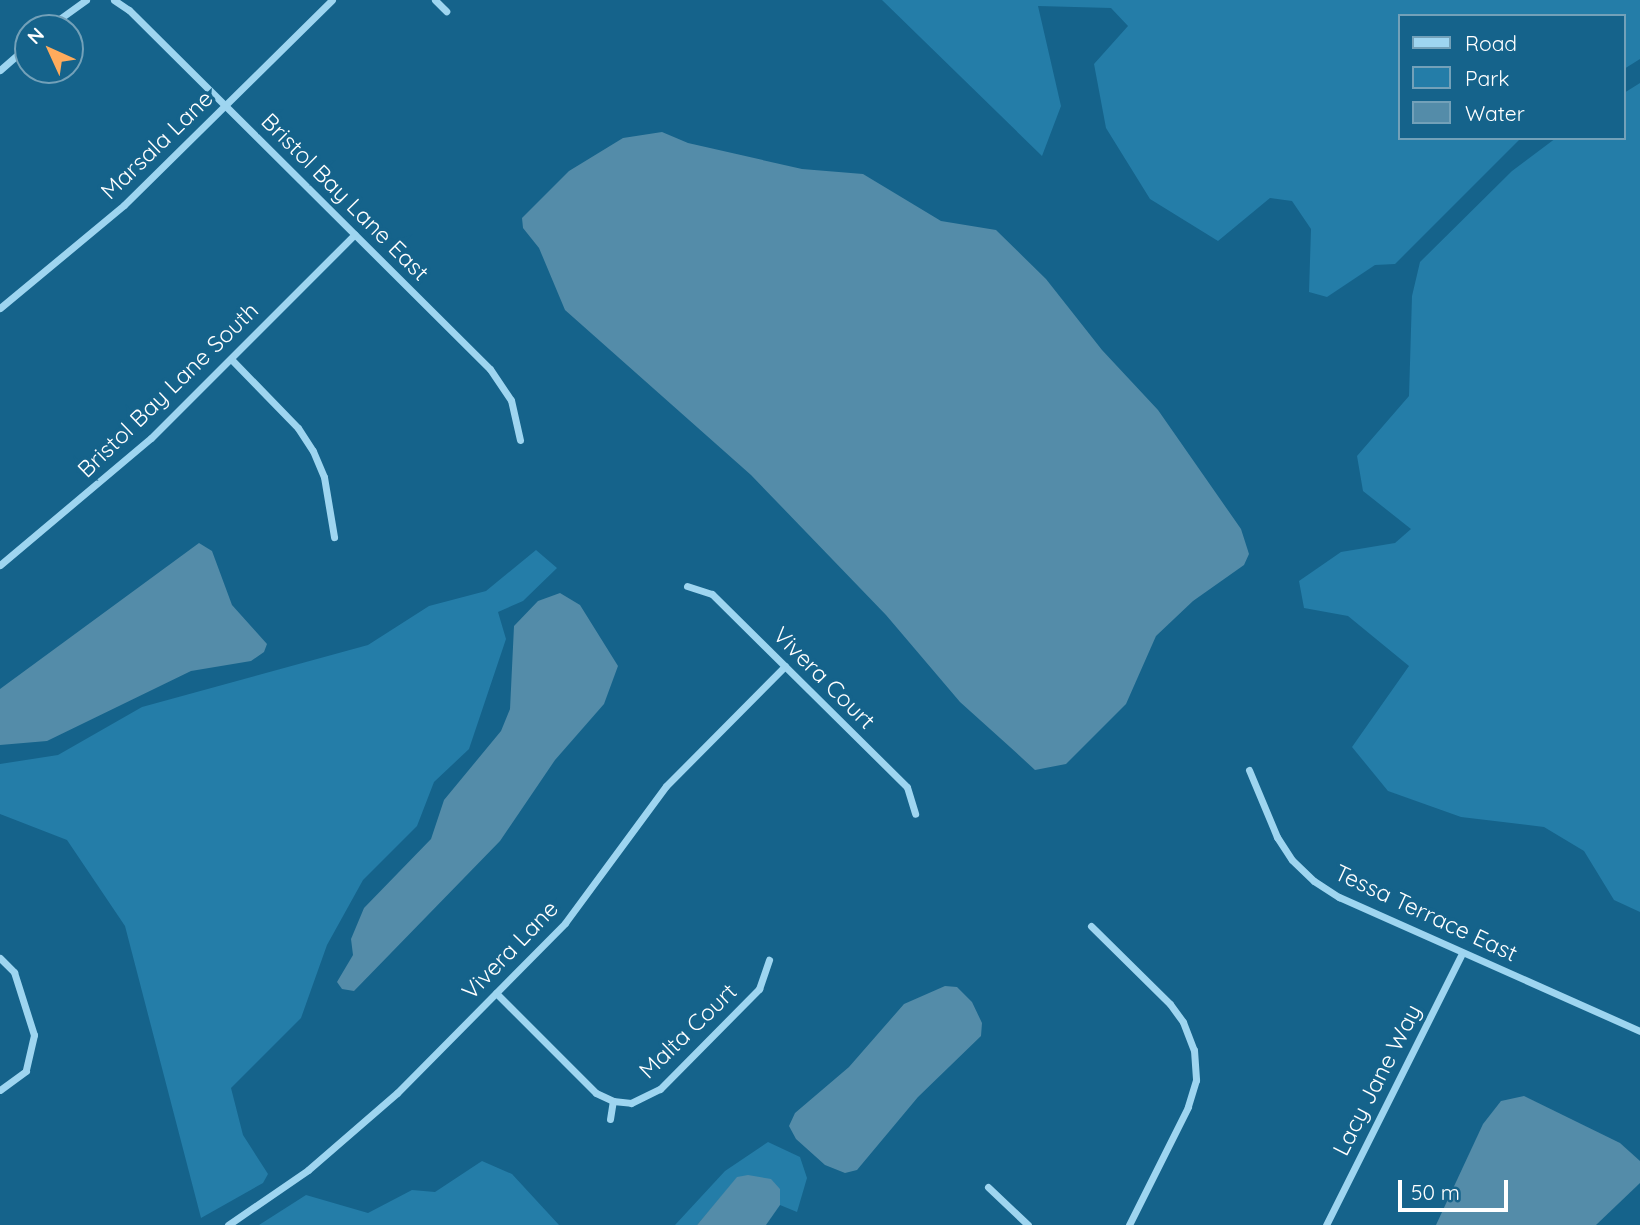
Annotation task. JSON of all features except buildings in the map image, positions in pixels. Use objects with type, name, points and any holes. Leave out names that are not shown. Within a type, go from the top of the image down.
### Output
[{"type":"street","points":[[66,14],[86,0]]},
{"type":"street","name":"Bristol Bay Lane East","points":[[114,0],[130,10],[503,384],[520,440]]},
{"type":"street","name":"Marsala Lane","points":[[0,308],[124,205],[331,0]]},
{"type":"street","points":[[435,0],[446,11]]},
{"type":"street","points":[[0,70],[14,58]]},
{"type":"street","name":"Bristol Bay Lane South","points":[[0,565],[103,482],[231,359],[355,234]]},
{"type":"street","points":[[231,359],[298,428],[313,451],[324,477],[334,537]]},
{"type":"street","name":"Vivera Court","points":[[687,586],[712,594],[907,787],[915,814]]},
{"type":"street","name":"Vivera Lane","points":[[228,1225],[358,1129],[496,993],[572,915],[666,786],[785,666]]},
{"type":"street","name":"Tessa Terrace East","points":[[1250,770],[1277,837],[1292,860],[1314,881],[1462,953],[1640,1031]]},
{"type":"street","points":[[1091,926],[1170,1004],[1183,1022],[1194,1050],[1196,1080],[1188,1107],[1129,1225]]},
{"type":"street","name":"Lacy Jane Way","points":[[1326,1225],[1462,953]]},
{"type":"street","points":[[0,958],[14,972],[34,1035],[26,1071],[0,1090]]},
{"type":"street","name":"Malta Court","points":[[613,1101],[631,1103],[660,1089],[759,989],[768,960]]},
{"type":"street","points":[[496,993],[596,1093],[613,1101],[610,1119]]},
{"type":"street","points":[[988,1187],[1028,1225]]},
{"type":"green space","points":[[882,0],[1640,0],[1640,59],[1626,68],[1626,14],[1398,14],[1398,140],[1519,140],[1395,264],[1375,265],[1327,297],[1309,292],[1311,229],[1292,201],[1270,198],[1218,241],[1150,199],[1106,128],[1094,64],[1128,26],[1111,8],[1038,6],[1061,106],[1042,156]]},
{"type":"green space","points":[[1640,83],[1640,912],[1614,900],[1584,851],[1544,827],[1461,817],[1388,791],[1352,747],[1409,666],[1348,616],[1304,608],[1299,581],[1341,552],[1395,543],[1411,529],[1363,491],[1357,456],[1409,396],[1412,296],[1420,262],[1512,171],[1553,140],[1626,140],[1626,92]]},
{"type":"green space","points":[[536,550],[557,568],[523,601],[498,612],[506,639],[469,749],[434,782],[417,826],[363,880],[327,945],[301,1018],[231,1088],[243,1135],[268,1174],[263,1183],[201,1218],[125,926],[67,840],[0,814],[0,764],[58,755],[142,707],[368,645],[429,606],[486,591]]},
{"type":"green space","points":[[768,1142],[800,1157],[807,1178],[797,1212],[780,1205],[780,1189],[737,1178],[697,1225],[675,1225],[725,1171]]},
{"type":"green space","points":[[482,1161],[512,1174],[559,1225],[259,1225],[306,1195],[368,1213],[412,1190],[435,1192]]},
{"type":"water","points":[[662,132],[688,143],[802,169],[863,174],[941,221],[996,230],[1046,279],[1102,350],[1158,410],[1241,529],[1249,554],[1244,565],[1193,601],[1156,636],[1126,704],[1066,764],[1035,770],[960,702],[886,615],[751,475],[565,310],[539,248],[523,228],[522,218],[569,171],[623,138]]},
{"type":"water","points":[[199,543],[212,551],[232,605],[267,644],[264,652],[251,661],[191,671],[47,741],[0,745],[0,689]]},
{"type":"water","points":[[560,593],[580,605],[618,666],[604,704],[555,760],[500,841],[354,991],[342,989],[337,982],[353,955],[351,939],[364,908],[431,839],[444,800],[501,731],[510,709],[514,626],[538,601]]},
{"type":"water","points":[[945,986],[957,987],[972,1002],[982,1023],[981,1036],[918,1097],[857,1170],[845,1173],[825,1165],[796,1139],[789,1126],[795,1113],[849,1067],[904,1004]]},
{"type":"water","points":[[1524,1096],[1620,1143],[1640,1161],[1640,1183],[1596,1225],[1436,1225],[1483,1124],[1501,1101]]},
{"type":"water","points":[[748,1175],[771,1179],[780,1189],[780,1205],[766,1225],[697,1225],[737,1177]]}]
